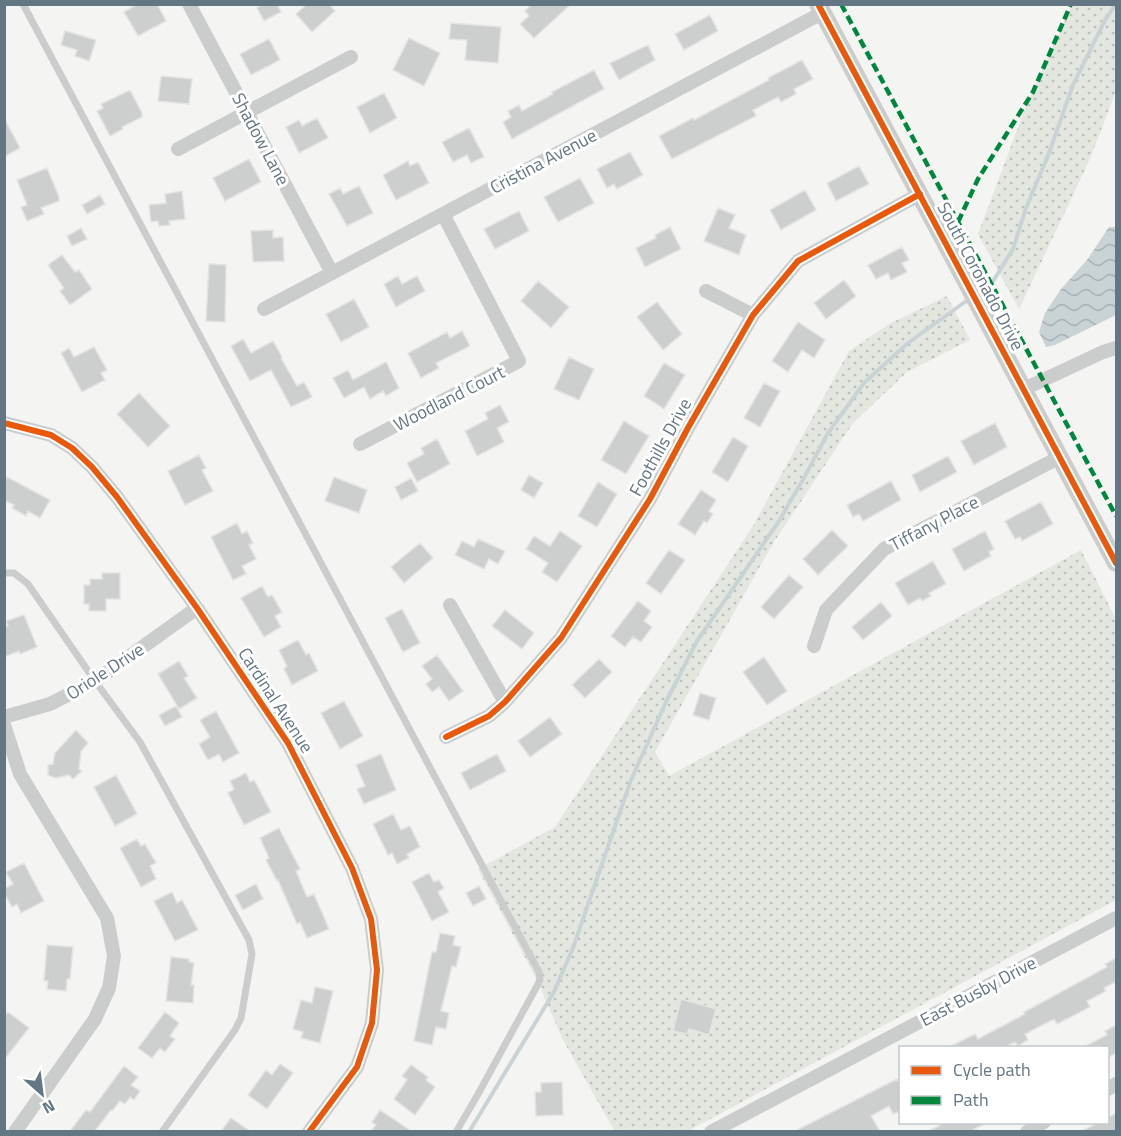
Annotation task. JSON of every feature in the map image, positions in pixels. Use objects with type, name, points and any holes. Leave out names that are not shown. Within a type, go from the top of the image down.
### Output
[{"type":"street","name":"Shadow Lane","points":[[189,4],[332,273]]},
{"type":"street","name":"South Coronado Drive","points":[[820,8],[1116,563]]},
{"type":"street","name":"Cristina Avenue","points":[[264,309],[820,8]]},
{"type":"street","points":[[178,149],[351,57]]},
{"type":"street","name":"Foothills Drive","points":[[446,737],[489,716],[561,638],[650,499],[753,315],[798,261],[920,194]]},
{"type":"street","name":"Woodland Court","points":[[360,444],[519,361],[443,214]]},
{"type":"street","points":[[706,291],[753,315]]},
{"type":"street","points":[[1024,389],[1116,348]]},
{"type":"street","name":"Cardinal Avenue","points":[[4,423],[51,435],[72,448],[92,467],[117,497],[197,608],[288,743],[352,868],[371,919],[377,970],[372,1023],[357,1067],[309,1131]]},
{"type":"street","name":"Tiffany Place","points":[[814,646],[826,610],[884,549],[1060,456]]},
{"type":"street","points":[[450,605],[504,702]]},
{"type":"street","name":"Oriole Drive","points":[[4,717],[50,705],[95,681],[197,608]]},
{"type":"street","points":[[4,725],[20,774],[107,918],[114,956],[109,988],[95,1019],[15,1131]]},
{"type":"street","name":"East Busby Drive","points":[[711,1131],[1116,918]]},
{"type":"lane","points":[[23,4],[539,972],[540,980],[537,987],[456,1131]]},
{"type":"lane","points":[[4,573],[14,573],[28,584],[140,742],[249,940],[252,954],[241,1018],[235,1030],[162,1131]]},
{"type":"shaded area","points":[[1072,5],[1116,5],[1116,91],[1090,159],[1019,309],[978,234],[1028,101]]},
{"type":"shaded area","points":[[947,296],[970,340],[907,372],[853,423],[772,545],[655,752],[669,776],[1081,550],[1116,619],[1116,900],[688,1131],[615,1132],[563,1040],[536,978],[478,869],[555,827],[753,526],[849,351],[889,324]]},
{"type":"water","points":[[1109,227],[1116,227],[1116,315],[1055,345],[1046,347],[1039,332],[1045,313],[1061,289],[1087,260]]},
{"type":"building","points":[[138,4],[157,4],[166,21],[138,36],[124,12]]},
{"type":"building","points":[[263,4],[277,4],[281,12],[264,21],[257,8]]},
{"type":"building","points":[[307,4],[329,4],[335,11],[312,32],[296,14]]},
{"type":"building","points":[[532,4],[571,4],[534,38],[520,24],[529,16],[525,11]]},
{"type":"building","points":[[710,15],[718,31],[684,50],[675,34]]},
{"type":"building","points":[[451,23],[501,27],[498,63],[465,60],[467,40],[449,39]]},
{"type":"building","points":[[65,31],[96,40],[89,61],[75,56],[77,50],[61,45]]},
{"type":"building","points":[[409,38],[440,53],[424,86],[393,70]]},
{"type":"building","points":[[269,39],[280,60],[251,75],[240,54]]},
{"type":"building","points":[[648,45],[655,60],[619,80],[610,63]]},
{"type":"building","points":[[802,60],[813,79],[794,89],[796,94],[781,102],[778,97],[753,110],[756,116],[672,159],[659,136],[693,118],[694,120]]},
{"type":"building","points":[[594,70],[604,89],[512,139],[503,122],[511,117],[508,111],[519,105],[522,111]]},
{"type":"building","points":[[161,76],[192,79],[189,104],[158,101]]},
{"type":"building","points":[[130,90],[142,117],[110,136],[97,111],[103,108],[101,104]]},
{"type":"building","points":[[384,93],[397,118],[370,133],[357,107]]},
{"type":"building","points":[[4,118],[20,148],[4,157]]},
{"type":"building","points":[[317,118],[328,138],[299,153],[286,127],[299,120],[302,126]]},
{"type":"building","points":[[469,128],[484,157],[471,163],[467,155],[453,162],[442,142]]},
{"type":"building","points":[[630,152],[643,175],[617,189],[614,184],[607,188],[597,169]]},
{"type":"building","points":[[249,159],[261,182],[225,201],[213,178]]},
{"type":"building","points":[[408,161],[410,166],[418,162],[429,183],[396,200],[383,175]]},
{"type":"building","points":[[859,166],[869,184],[836,201],[827,183]]},
{"type":"building","points":[[47,168],[59,201],[41,208],[44,214],[27,221],[21,207],[27,205],[17,180]]},
{"type":"building","points":[[580,178],[594,203],[558,222],[544,197]]},
{"type":"building","points":[[359,186],[373,213],[347,226],[329,194],[340,188],[343,194]]},
{"type":"building","points":[[805,190],[816,210],[781,230],[770,210]]},
{"type":"building","points":[[182,191],[185,219],[169,221],[170,225],[159,226],[158,221],[151,222],[149,205],[166,203],[165,194]]},
{"type":"building","points":[[100,195],[105,204],[87,214],[82,205]]},
{"type":"building","points":[[718,208],[735,215],[729,228],[746,235],[739,255],[704,241]]},
{"type":"building","points":[[519,211],[529,231],[495,249],[484,229]]},
{"type":"building","points":[[670,227],[681,249],[645,267],[636,248],[656,238],[655,235]]},
{"type":"building","points":[[81,228],[87,239],[72,246],[67,236]]},
{"type":"building","points":[[273,230],[273,238],[283,237],[284,261],[253,262],[251,231]]},
{"type":"building","points":[[902,247],[909,260],[902,263],[907,272],[891,280],[888,273],[876,279],[868,265]]},
{"type":"building","points":[[62,255],[75,272],[79,270],[92,289],[70,305],[60,291],[64,288],[48,265]]},
{"type":"building","points":[[209,264],[226,265],[225,322],[206,321]]},
{"type":"building","points":[[398,276],[402,284],[417,276],[425,291],[396,307],[384,284]]},
{"type":"building","points":[[844,280],[856,296],[826,319],[814,303]]},
{"type":"building","points":[[538,281],[569,307],[551,328],[521,301]]},
{"type":"building","points":[[354,299],[369,327],[341,342],[326,314]]},
{"type":"building","points":[[657,302],[682,334],[663,350],[637,317]]},
{"type":"building","points":[[798,322],[825,340],[814,358],[802,350],[788,372],[772,361]]},
{"type":"building","points":[[462,331],[470,346],[436,363],[439,368],[421,378],[408,353],[447,332],[450,338]]},
{"type":"building","points":[[243,339],[251,353],[273,341],[297,386],[304,382],[312,397],[291,407],[271,370],[250,381],[231,346]]},
{"type":"building","points":[[94,347],[107,370],[101,373],[105,380],[82,392],[61,353],[69,348],[74,357]]},
{"type":"building","points":[[569,357],[594,369],[579,400],[554,389]]},
{"type":"building","points":[[386,362],[399,388],[386,396],[383,391],[370,399],[364,387],[344,398],[333,378],[348,370],[353,380]]},
{"type":"building","points":[[664,363],[685,375],[664,409],[644,396]]},
{"type":"building","points":[[764,383],[780,391],[760,427],[744,418]]},
{"type":"building","points":[[139,393],[170,426],[148,447],[117,414]]},
{"type":"building","points":[[500,405],[509,422],[497,428],[504,442],[477,456],[465,431],[488,419],[485,413]]},
{"type":"building","points":[[624,421],[649,436],[626,474],[601,460]]},
{"type":"building","points":[[995,423],[1007,447],[974,465],[961,441]]},
{"type":"building","points":[[733,437],[748,446],[728,482],[712,472]]},
{"type":"building","points":[[437,439],[450,464],[417,482],[407,463],[424,454],[421,448]]},
{"type":"building","points":[[199,455],[206,468],[202,470],[213,491],[185,505],[168,471]]},
{"type":"building","points":[[948,456],[957,472],[920,492],[912,475]]},
{"type":"building","points":[[529,475],[543,483],[534,498],[521,490]]},
{"type":"building","points":[[7,477],[50,500],[40,518],[28,511],[26,516],[12,508],[14,505],[4,500],[4,481]]},
{"type":"building","points":[[334,477],[367,490],[359,513],[325,501]]},
{"type":"building","points":[[411,478],[418,491],[401,500],[395,487]]},
{"type":"building","points":[[891,481],[901,500],[863,521],[859,514],[853,517],[847,505]]},
{"type":"building","points":[[598,482],[617,494],[597,527],[578,516]]},
{"type":"building","points":[[701,490],[716,500],[709,511],[713,514],[707,523],[704,521],[695,535],[678,524]]},
{"type":"building","points":[[1041,502],[1053,524],[1022,541],[1020,537],[1015,539],[1005,521]]},
{"type":"building","points":[[237,523],[242,534],[247,531],[253,543],[249,545],[256,559],[242,566],[246,574],[233,580],[211,537]]},
{"type":"building","points":[[832,530],[848,546],[818,575],[803,559]]},
{"type":"building","points":[[560,531],[582,546],[557,582],[542,572],[548,563],[526,549],[534,536],[550,546]]},
{"type":"building","points":[[985,531],[994,549],[989,552],[991,556],[964,571],[952,549]]},
{"type":"building","points":[[478,539],[505,551],[498,564],[489,559],[484,569],[455,555],[462,541],[474,547]]},
{"type":"building","points":[[420,543],[433,558],[404,583],[391,567]]},
{"type":"building","points":[[669,550],[685,560],[661,594],[646,583]]},
{"type":"building","points":[[933,561],[946,584],[929,593],[931,596],[922,601],[920,598],[908,605],[895,583]]},
{"type":"building","points":[[102,573],[120,573],[120,599],[106,599],[106,611],[89,611],[89,604],[84,604],[84,585],[90,585],[90,579],[102,579]]},
{"type":"building","points":[[789,575],[803,587],[774,619],[761,607]]},
{"type":"building","points":[[262,586],[268,597],[272,595],[282,612],[275,616],[281,627],[264,637],[241,598]]},
{"type":"building","points":[[638,601],[651,611],[644,621],[652,627],[641,642],[633,637],[625,647],[611,636]]},
{"type":"building","points":[[881,602],[892,616],[863,640],[852,627]]},
{"type":"building","points":[[402,609],[420,643],[403,652],[385,618]]},
{"type":"building","points":[[505,610],[534,633],[522,649],[492,626]]},
{"type":"building","points":[[24,615],[37,647],[4,657],[4,628],[8,626],[6,621]]},
{"type":"building","points":[[298,640],[306,655],[309,653],[318,671],[292,685],[284,669],[287,666],[279,650]]},
{"type":"building","points":[[437,655],[463,691],[449,701],[439,687],[432,692],[426,684],[432,679],[422,666]]},
{"type":"building","points":[[764,657],[787,691],[767,705],[743,672]]},
{"type":"building","points":[[599,659],[612,672],[585,698],[572,685]]},
{"type":"building","points":[[179,661],[188,676],[184,678],[197,698],[179,709],[158,674]]},
{"type":"building","points":[[700,693],[716,698],[709,720],[693,715]]},
{"type":"building","points":[[344,701],[363,736],[340,749],[321,713]]},
{"type":"building","points":[[176,706],[182,717],[165,726],[159,715]]},
{"type":"building","points":[[216,711],[239,753],[223,762],[219,754],[208,760],[199,744],[210,737],[200,720]]},
{"type":"building","points":[[550,717],[562,734],[530,757],[518,741]]},
{"type":"building","points":[[76,730],[88,743],[81,751],[79,769],[82,771],[73,779],[69,775],[55,778],[48,775],[48,765],[53,764],[55,753]]},
{"type":"building","points":[[381,754],[396,790],[364,804],[357,789],[365,786],[356,765]]},
{"type":"building","points":[[497,754],[506,771],[470,790],[461,773]]},
{"type":"building","points":[[246,773],[250,782],[254,780],[271,812],[244,825],[228,793],[234,789],[230,781]]},
{"type":"building","points":[[116,775],[137,814],[115,826],[94,787]]},
{"type":"building","points":[[393,814],[401,830],[410,826],[420,847],[407,854],[409,858],[397,864],[392,853],[388,855],[373,824]]},
{"type":"building","points":[[279,828],[300,869],[296,871],[307,897],[314,894],[329,929],[307,938],[300,922],[297,924],[278,880],[266,860],[269,858],[260,838]]},
{"type":"building","points":[[137,839],[141,846],[145,844],[156,863],[150,866],[156,879],[141,887],[120,848]]},
{"type":"building","points":[[24,863],[44,901],[21,913],[17,904],[12,907],[4,889],[13,884],[6,872]]},
{"type":"building","points":[[429,873],[434,882],[439,880],[444,888],[438,892],[449,912],[432,921],[412,882]]},
{"type":"building","points":[[256,884],[263,899],[243,910],[235,895]]},
{"type":"building","points":[[479,886],[486,899],[473,906],[466,893]]},
{"type":"building","points":[[172,892],[177,903],[182,900],[198,930],[175,941],[154,901]]},
{"type":"building","points":[[440,933],[455,936],[453,945],[461,947],[456,967],[452,966],[441,1011],[449,1013],[446,1029],[436,1027],[432,1045],[414,1041],[432,952],[436,952]]},
{"type":"building","points":[[47,945],[73,947],[70,979],[67,979],[66,991],[47,989],[48,981],[44,981]]},
{"type":"building","points":[[171,957],[189,959],[189,962],[194,963],[191,985],[194,985],[193,1003],[166,1001]]},
{"type":"building","points":[[1116,958],[1116,985],[1115,982],[1104,988],[1106,991],[1087,1001],[1090,1007],[1057,1024],[1054,1019],[1025,1034],[1028,1040],[1018,1046],[1015,1042],[1007,1046],[951,1046],[975,1034],[978,1039],[1025,1014],[1024,1012],[1107,967],[1105,964]]},
{"type":"building","points":[[315,987],[333,991],[320,1043],[301,1038],[303,1032],[293,1029],[301,1000],[312,1003]]},
{"type":"building","points":[[681,999],[716,1009],[709,1035],[689,1029],[687,1034],[673,1031]]},
{"type":"building","points":[[8,1012],[29,1028],[4,1060],[4,1017]]},
{"type":"building","points":[[165,1012],[179,1023],[170,1036],[175,1039],[165,1052],[160,1048],[152,1058],[138,1048]]},
{"type":"building","points":[[1116,1025],[1116,1053],[1109,1057],[1109,1046],[1086,1046],[1107,1035],[1105,1031]]},
{"type":"building","points":[[280,1064],[293,1073],[267,1109],[248,1095],[266,1070],[272,1075]]},
{"type":"building","points":[[411,1065],[428,1077],[426,1080],[435,1087],[415,1115],[394,1099],[407,1080],[402,1076]]},
{"type":"building","points":[[124,1066],[138,1077],[131,1085],[140,1091],[134,1100],[130,1097],[125,1104],[120,1101],[95,1131],[70,1131],[86,1110],[90,1112]]},
{"type":"building","points":[[897,1079],[899,1083],[899,1111],[893,1114],[889,1106],[871,1116],[880,1131],[795,1131]]},
{"type":"building","points":[[562,1082],[563,1115],[536,1116],[535,1092],[541,1092],[541,1083]]},
{"type":"building","points":[[380,1110],[411,1131],[371,1131],[376,1125],[372,1122]]},
{"type":"building","points":[[1116,1113],[1116,1131],[1082,1131],[1095,1124],[1109,1124],[1109,1117]]},
{"type":"building","points":[[231,1118],[250,1131],[221,1131]]},
{"type":"building","points":[[942,1124],[984,1124],[971,1131],[929,1131]]},
{"type":"waterway","points":[[978,293],[992,283],[1013,249],[1026,208],[1049,153],[1073,85],[1105,20],[1116,4]]},
{"type":"waterway","points":[[469,1132],[554,992],[573,948],[631,780],[697,641],[779,521],[828,433],[864,383],[908,343],[969,299]]},
{"type":"marked path","points":[[841,4],[1116,516]]},
{"type":"marked path","points":[[958,222],[978,179],[1033,92],[1071,4]]},
{"type":"cycle path","points":[[818,4],[1116,563]]},
{"type":"cycle path","points":[[446,737],[489,716],[505,702],[561,638],[650,499],[753,315],[798,261],[920,194]]},
{"type":"cycle path","points":[[4,423],[51,435],[72,448],[92,467],[117,497],[197,608],[288,743],[352,868],[371,919],[377,970],[372,1023],[357,1067],[309,1132]]}]
